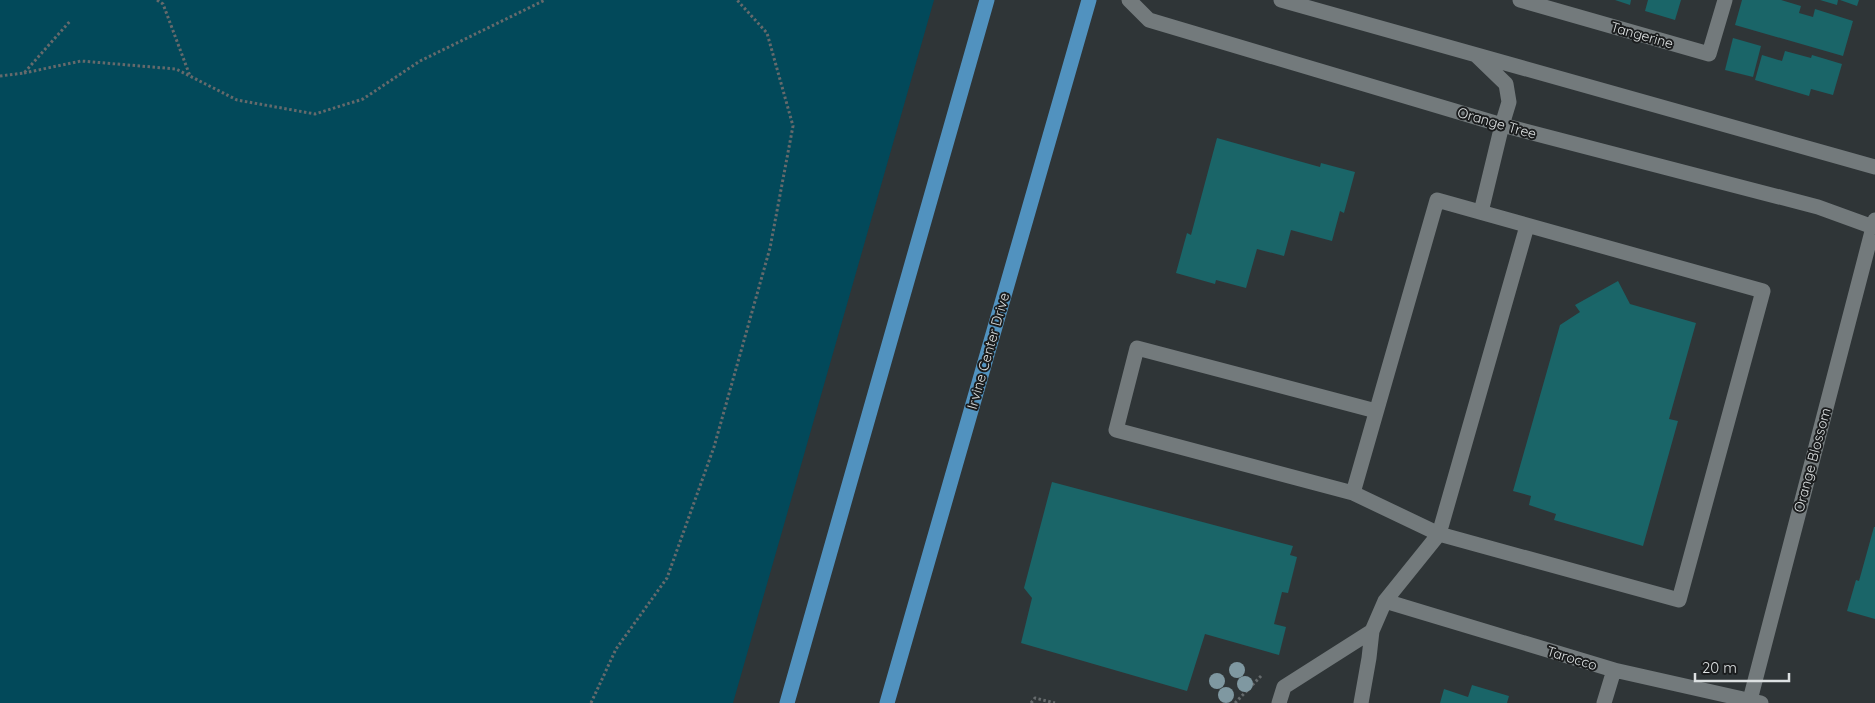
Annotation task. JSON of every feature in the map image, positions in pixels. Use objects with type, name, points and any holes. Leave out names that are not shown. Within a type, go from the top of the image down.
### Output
[{"type":"main road","points":[[787,703],[987,0]]},
{"type":"main road","name":"Irvine Center Drive","points":[[887,703],[1089,0]]},
{"type":"street","name":"Orange Tree","points":[[1129,0],[1149,20],[1502,125],[1874,223]]},
{"type":"street","points":[[1281,0],[1875,167]]},
{"type":"street","name":"Tangerine","points":[[1520,0],[1709,54],[1725,0]]},
{"type":"street","points":[[1476,55],[1506,84],[1509,102],[1481,212]]},
{"type":"street","points":[[1353,493],[1437,200],[1763,291],[1679,600],[1439,534],[1353,493],[1116,430],[1137,348],[1376,411]]},
{"type":"street","name":"Orange Blossom","points":[[1755,701],[1874,223]]},
{"type":"street","points":[[1361,703],[1372,631],[1385,601],[1439,534],[1527,226]]},
{"type":"street","name":"Tarocco","points":[[1385,601],[1614,670],[1755,701]]},
{"type":"street","points":[[1279,703],[1284,687],[1372,631]]},
{"type":"street","points":[[1604,703],[1614,670]]},
{"type":"path","points":[[157,0],[163,4],[190,76]]},
{"type":"path","points":[[0,76],[82,61],[176,69],[237,100],[314,114],[363,99],[420,61],[545,0]]},
{"type":"path","points":[[591,703],[616,649],[667,578],[714,448],[770,248],[793,126],[767,33],[737,0]]},
{"type":"path","points":[[24,73],[71,20]]},
{"type":"path","points":[[1031,703],[1035,698],[1055,703]]},
{"type":"shaded area","points":[[0,0],[934,0],[733,703],[0,703]]},
{"type":"building","points":[[1615,0],[1631,0],[1630,5]]},
{"type":"building","points":[[1648,0],[1681,0],[1675,20],[1645,11]]},
{"type":"building","points":[[1742,0],[1781,0],[1801,6],[1799,13],[1813,17],[1815,9],[1853,21],[1843,56],[1735,25]]},
{"type":"building","points":[[1820,0],[1838,0],[1837,5]]},
{"type":"building","points":[[1840,0],[1859,0],[1857,6]]},
{"type":"building","points":[[1733,38],[1761,46],[1753,77],[1725,70]]},
{"type":"building","points":[[1785,51],[1811,58],[1812,55],[1842,64],[1833,95],[1811,89],[1809,96],[1755,80],[1762,55],[1782,61]]},
{"type":"building","points":[[1217,138],[1320,167],[1321,163],[1355,172],[1344,213],[1340,211],[1332,241],[1291,230],[1284,256],[1257,249],[1246,288],[1216,280],[1215,284],[1176,273],[1187,233],[1191,235]]},
{"type":"building","points":[[1618,281],[1630,304],[1696,323],[1669,419],[1678,421],[1643,546],[1554,520],[1556,514],[1529,505],[1531,496],[1513,491],[1560,325],[1580,312],[1575,305]]},
{"type":"building","points":[[1052,482],[1293,546],[1290,555],[1297,557],[1288,593],[1282,592],[1274,624],[1286,627],[1279,655],[1205,634],[1187,691],[1021,643],[1032,598],[1024,588]]},
{"type":"building","points":[[1874,527],[1875,619],[1847,611],[1856,580],[1859,581]]},
{"type":"building","points":[[1472,685],[1509,696],[1507,703],[1440,703],[1444,689],[1468,697]]}]
